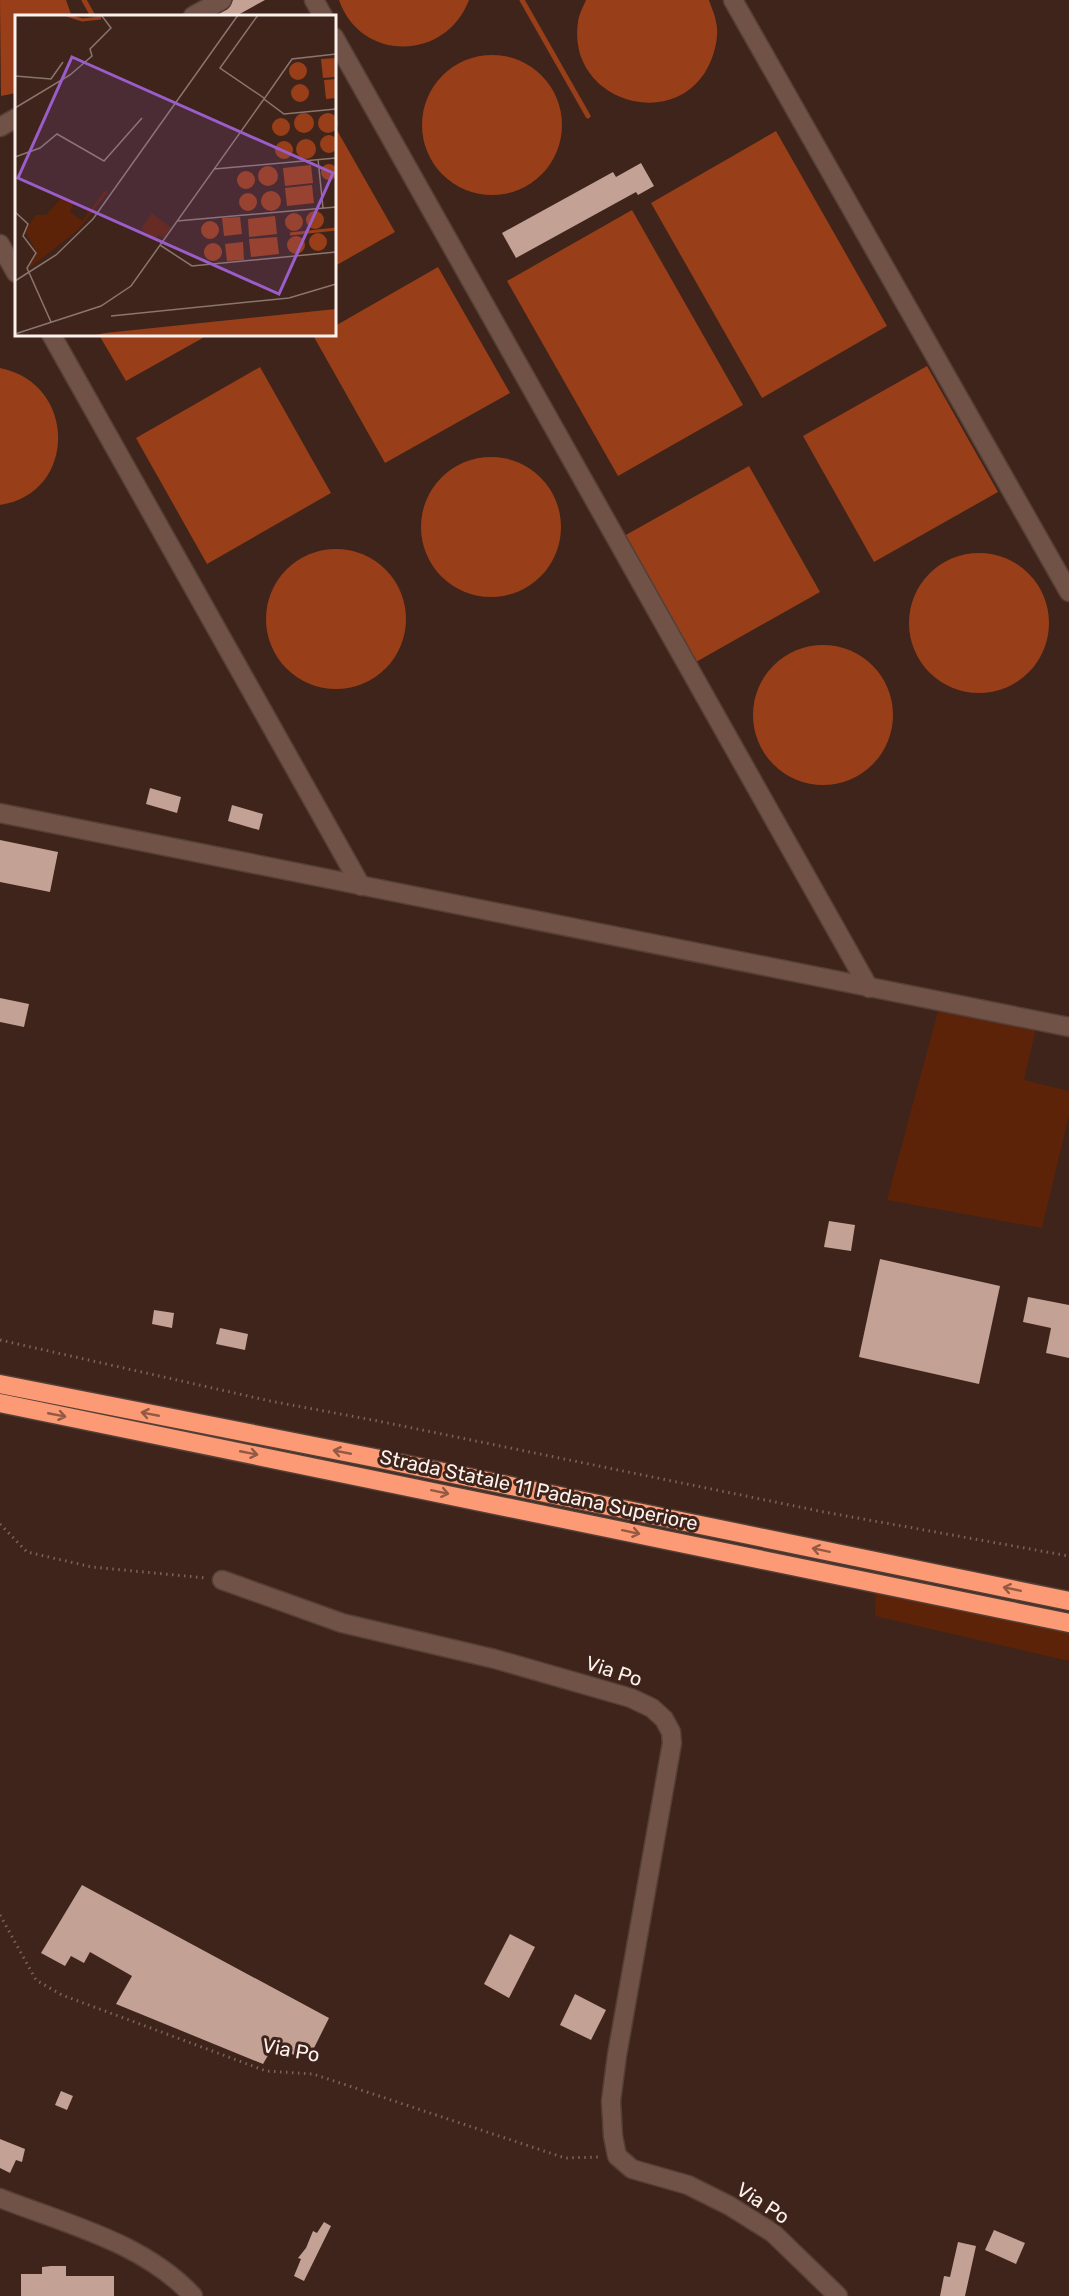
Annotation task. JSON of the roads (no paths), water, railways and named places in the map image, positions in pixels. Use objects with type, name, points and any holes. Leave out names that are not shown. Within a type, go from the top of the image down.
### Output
[{"type":"highway","name":"Strada Statale 11 Padana Superiore","points":[[0,1384],[1069,1600]]},
{"type":"highway","name":"Strada Statale 11 Padana Superiore","points":[[0,1403],[1069,1623]]},
{"type":"street","points":[[195,15],[222,0]]},
{"type":"street","points":[[314,0],[322,15]]},
{"type":"street","points":[[733,0],[1069,592]]},
{"type":"street","points":[[336,41],[868,988]]},
{"type":"street","points":[[0,127],[15,119]]},
{"type":"street","points":[[0,243],[15,271]]},
{"type":"street","points":[[52,336],[361,886]]},
{"type":"street","points":[[0,813],[1069,1027]]},
{"type":"street","name":"Via Po","points":[[222,1580],[342,1623],[495,1659],[631,1698],[652,1708],[664,1719],[671,1732],[672,1743],[628,1985],[611,2101],[613,2136],[617,2156],[632,2169],[688,2185],[730,2206],[773,2233],[838,2296]]},
{"type":"street","points":[[0,2198],[85,2230],[138,2254],[157,2265],[192,2296]]},
{"type":"waterway","points":[[84,0],[92,15]]},
{"type":"waterway","points":[[522,0],[588,116]]}]
